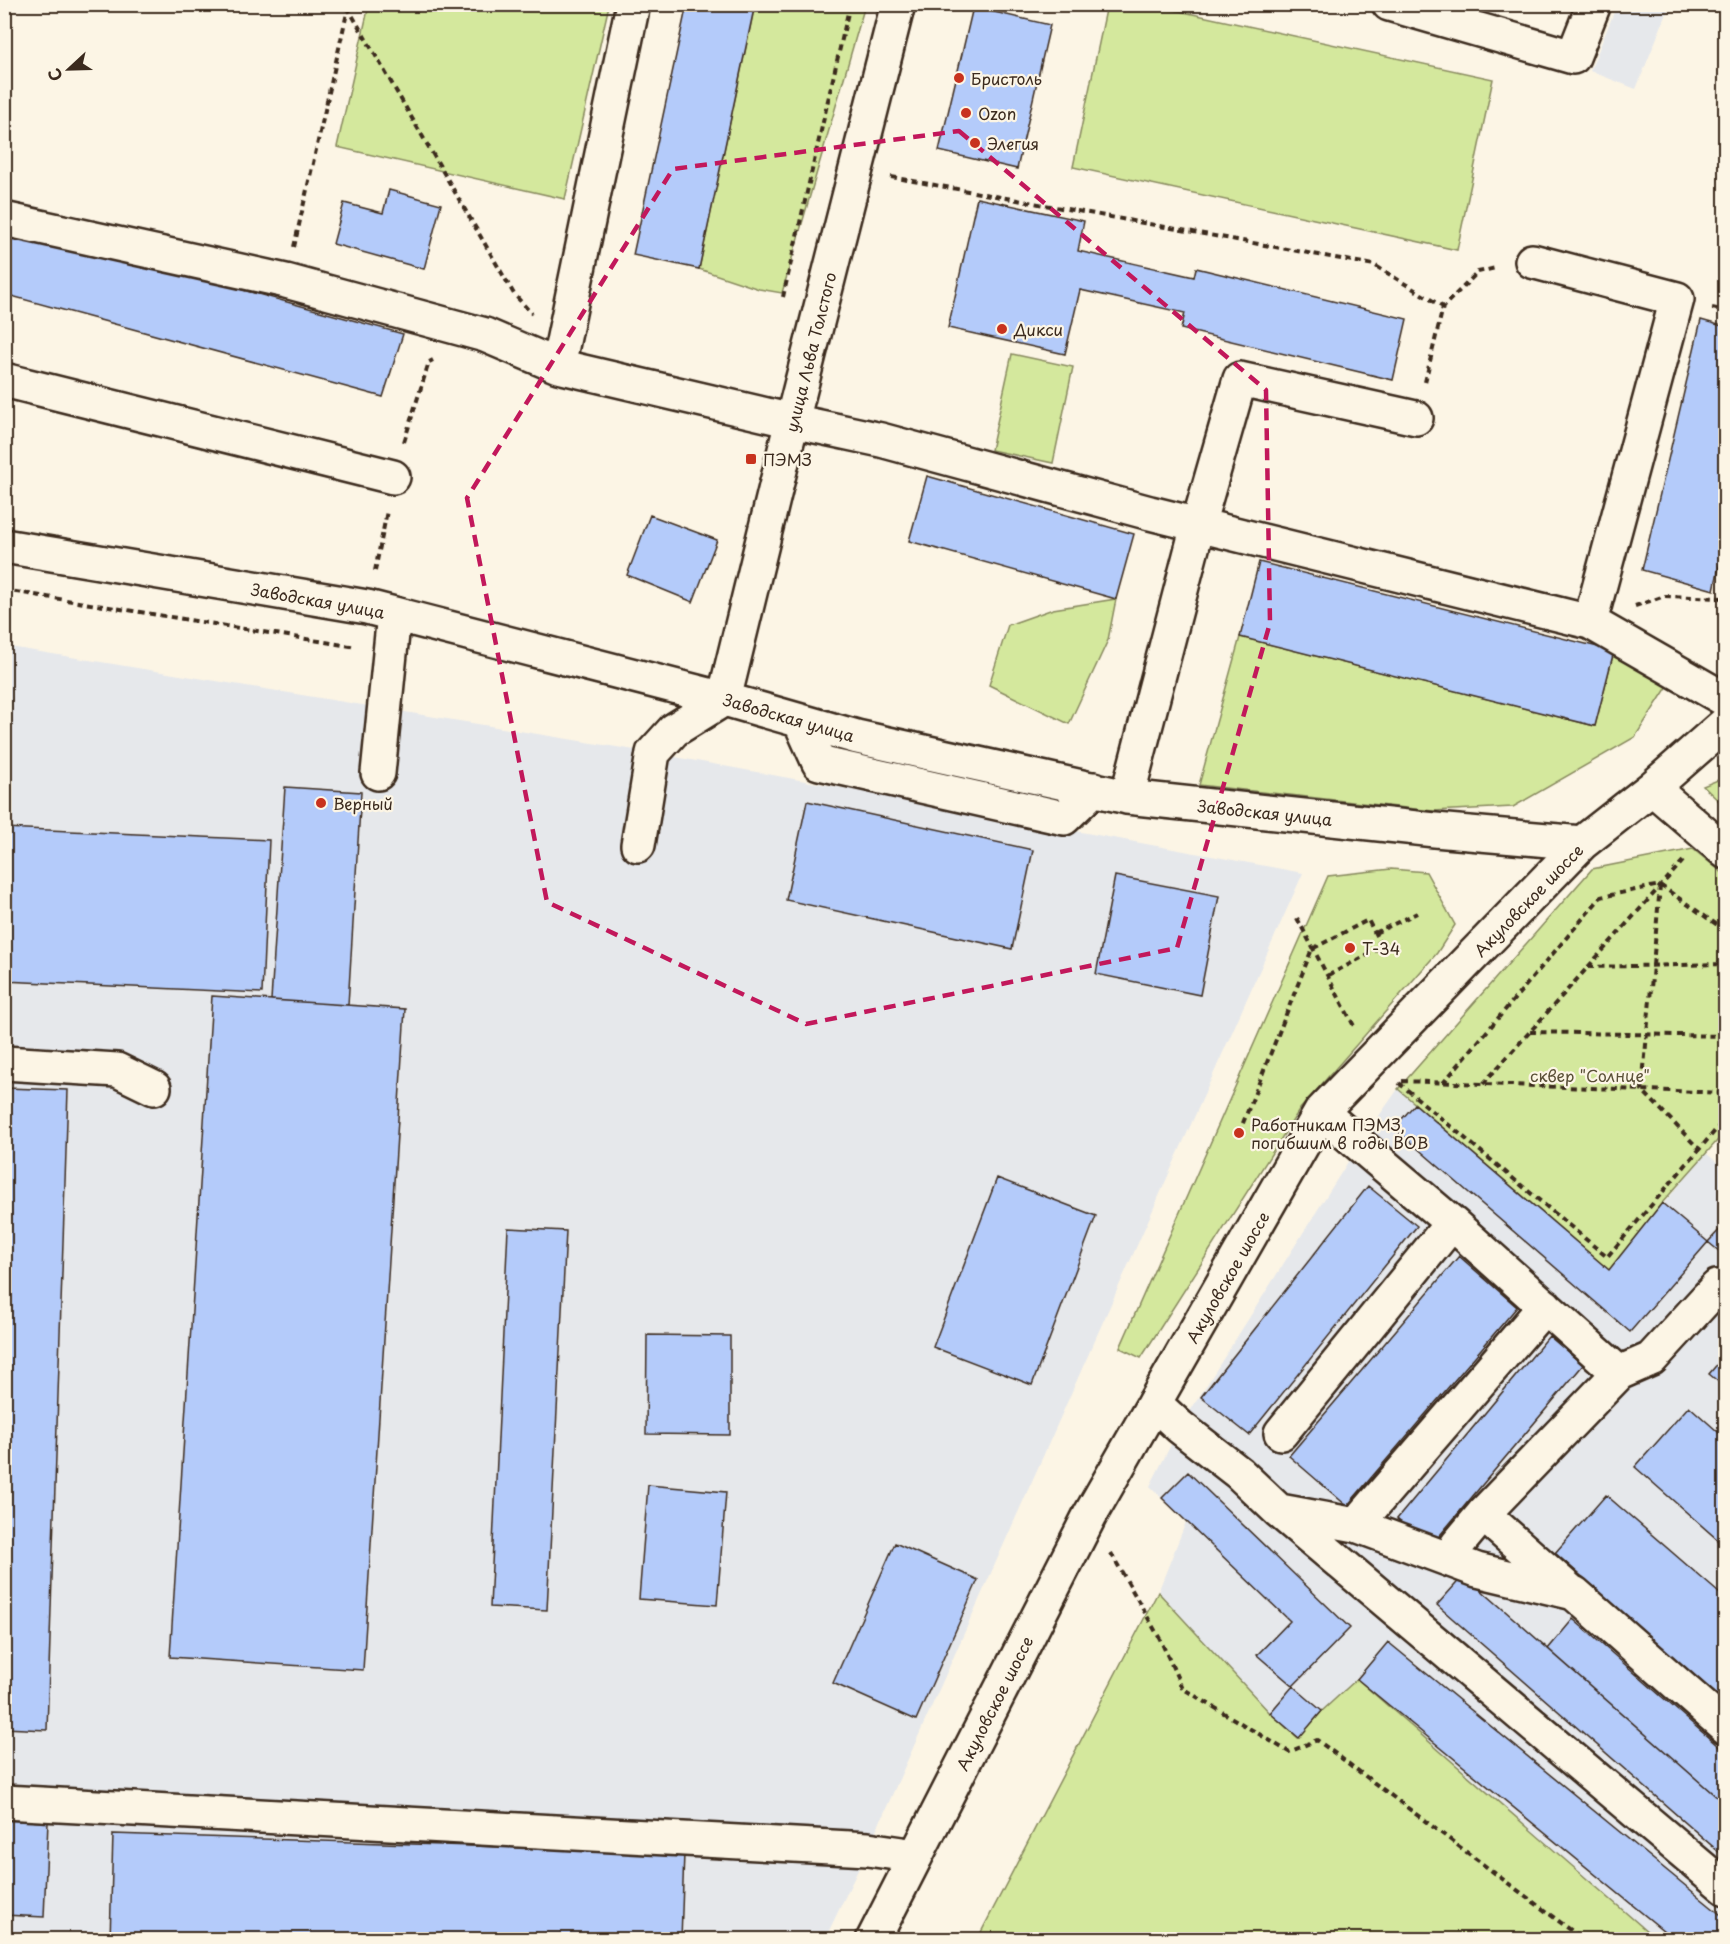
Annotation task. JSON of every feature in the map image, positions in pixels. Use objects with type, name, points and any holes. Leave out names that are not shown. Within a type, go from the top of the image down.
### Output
[{"type":"street","points":[[560,357],[633,4]]},
{"type":"street","name":"улица Льва Толстого","points":[[724,699],[898,4]]},
{"type":"street","points":[[1389,4],[1573,57],[1594,4]]},
{"type":"street","points":[[4,219],[286,281],[792,421],[881,440],[1198,525],[1590,622],[1725,700]]},
{"type":"street","points":[[1532,261],[1677,299],[1590,622]]},
{"type":"street","points":[[1127,797],[1198,525],[1240,379],[1416,418]]},
{"type":"street","points":[[4,380],[393,477]]},
{"type":"street","name":"Заводская улица","points":[[4,546],[368,607],[724,699],[857,737],[1127,797],[1435,830],[1582,843]]},
{"type":"street","points":[[378,773],[394,614]]},
{"type":"street","points":[[638,845],[653,753],[674,730],[724,699]]},
{"type":"street","points":[[800,720],[819,763],[1062,823],[1094,789]]},
{"type":"street","name":"Акуловское шоссе","points":[[873,1940],[1090,1515],[1321,1112],[1582,843],[1652,788],[1725,723]]},
{"type":"street","points":[[1652,788],[1715,844]]},
{"type":"street","points":[[4,1063],[117,1070],[154,1088]]},
{"type":"street","points":[[1321,1112],[1452,1223],[1620,1373]]},
{"type":"street","points":[[1281,1433],[1452,1223]]},
{"type":"street","points":[[1457,1545],[1483,1514],[1620,1373],[1651,1359],[1717,1287],[1725,1294]]},
{"type":"street","points":[[1356,1525],[1545,1306]]},
{"type":"street","points":[[1154,1403],[1725,1888]]},
{"type":"street","points":[[1279,1511],[1356,1525],[1477,1570],[1574,1593],[1725,1727]]},
{"type":"street","points":[[1483,1514],[1586,1605]]},
{"type":"street","points":[[4,1802],[868,1849],[916,1856]]},
{"type":"path","points":[[337,4],[348,6],[514,294],[560,357]]},
{"type":"path","points":[[781,305],[850,4]]},
{"type":"path","points":[[286,281],[348,6]]},
{"type":"path","points":[[856,170],[1374,265],[1443,307]]},
{"type":"path","points":[[1416,418],[1443,307],[1478,272],[1532,261]]},
{"type":"path","points":[[4,590],[389,652]]},
{"type":"path","points":[[1590,622],[1665,596],[1723,598],[1725,590]]},
{"type":"path","points":[[1483,1084],[1660,885],[1715,844]]},
{"type":"path","points":[[1642,1090],[1660,885]]},
{"type":"path","points":[[1443,1083],[1601,897],[1660,885],[1725,931]]},
{"type":"path","points":[[1375,933],[1417,913]]},
{"type":"path","points":[[1297,918],[1373,1060]]},
{"type":"path","points":[[1239,1133],[1312,949],[1368,920],[1382,947],[1327,976]]},
{"type":"path","points":[[1588,966],[1725,964]]},
{"type":"path","points":[[1529,1032],[1725,1036]]},
{"type":"path","points":[[1725,1093],[1396,1081],[1607,1257],[1725,1118]]},
{"type":"path","points":[[1642,1090],[1699,1149]]},
{"type":"path","points":[[1090,1515],[1160,1639],[1182,1688],[1289,1752],[1317,1740],[1584,1940]]},
{"type":"highlighted area","points":[[959,131],[1266,390],[1270,623],[1177,948],[806,1024],[547,902],[467,498],[673,169]]},
{"type":"shaded area","points":[[1617,5],[1670,5],[1636,89],[1590,71]]},
{"type":"shaded area","points":[[4,646],[653,753],[1303,873],[868,1849],[825,1939],[5,1939]]},
{"type":"shaded area","points":[[1398,1089],[1608,1270],[1706,1153],[1726,1170],[1725,1939],[1656,1939],[1357,1679],[1322,1711],[1299,1738],[1270,1713],[1158,1592],[1186,1522],[1150,1486],[1180,1427],[1360,1143]]},
{"type":"green space","points":[[369,5],[609,5],[565,199],[337,147]]},
{"type":"green space","points":[[755,5],[865,5],[782,293],[759,289],[699,269]]},
{"type":"green space","points":[[1107,5],[1151,5],[1493,79],[1457,250],[1073,167]]},
{"type":"green space","points":[[1012,354],[1073,367],[1053,463],[991,450]]},
{"type":"green space","points":[[1116,599],[1108,640],[1069,724],[989,685],[1008,625],[1053,609]]},
{"type":"green space","points":[[1240,637],[1595,726],[1614,651],[1673,678],[1635,737],[1513,807],[1433,811],[1199,785]]},
{"type":"green space","points":[[1725,777],[1725,807],[1703,786]]},
{"type":"green space","name":"сквер \"Солнце\"","points":[[1693,849],[1725,875],[1725,1132],[1662,1203],[1609,1270],[1398,1089],[1592,869]]},
{"type":"green space","points":[[1391,869],[1426,872],[1455,925],[1437,953],[1300,1109],[1141,1358],[1120,1348],[1328,876]]},
{"type":"green space","points":[[1158,1592],[1270,1713],[1298,1738],[1322,1711],[1357,1679],[1656,1939],[977,1940]]},
{"type":"building","points":[[687,4],[755,4],[699,269],[633,255]]},
{"type":"building","points":[[1704,4],[1726,4],[1726,18]]},
{"type":"building","points":[[973,7],[1050,25],[1017,169],[939,151]]},
{"type":"building","points":[[389,190],[441,204],[424,269],[333,244],[344,203],[383,213]]},
{"type":"building","points":[[977,198],[1084,221],[1078,251],[1194,277],[1196,268],[1407,319],[1393,380],[1181,329],[1185,313],[1080,290],[1065,354],[948,328]]},
{"type":"building","points":[[4,224],[403,334],[383,397],[4,294]]},
{"type":"building","points":[[1701,320],[1726,327],[1726,535],[1714,590],[1642,570]]},
{"type":"building","points":[[927,476],[1134,534],[1116,599],[909,541]]},
{"type":"building","points":[[650,515],[717,540],[693,602],[627,575]]},
{"type":"building","points":[[1259,562],[1614,651],[1595,726],[1240,637]]},
{"type":"building","points":[[285,787],[361,792],[348,1005],[271,1000]]},
{"type":"building","points":[[807,801],[1033,850],[1012,949],[786,900]]},
{"type":"building","points":[[4,828],[269,840],[262,993],[4,981]]},
{"type":"building","points":[[1115,876],[1219,896],[1200,995],[1096,974]]},
{"type":"building","points":[[212,996],[405,1009],[363,1670],[170,1657]]},
{"type":"building","points":[[4,1088],[68,1090],[47,1730],[4,1728]]},
{"type":"building","points":[[1415,1104],[1609,1270],[1662,1203],[1708,1242],[1630,1332],[1394,1128]]},
{"type":"building","points":[[997,1178],[1096,1216],[1032,1385],[933,1347]]},
{"type":"building","points":[[1368,1186],[1417,1226],[1249,1435],[1201,1397]]},
{"type":"building","points":[[1726,1223],[1726,1257],[1708,1242]]},
{"type":"building","points":[[508,1228],[566,1231],[547,1610],[490,1607]]},
{"type":"building","points":[[1459,1256],[1517,1307],[1347,1506],[1289,1456]]},
{"type":"building","points":[[647,1335],[730,1336],[730,1435],[646,1434]]},
{"type":"building","points":[[1549,1336],[1583,1365],[1430,1547],[1397,1519]]},
{"type":"building","points":[[1726,1354],[1726,1388],[1709,1374]]},
{"type":"building","points":[[1689,1406],[1726,1439],[1726,1547],[1635,1467]]},
{"type":"building","points":[[1188,1472],[1350,1628],[1293,1686],[1257,1655],[1290,1621],[1162,1498]]},
{"type":"building","points":[[648,1485],[726,1492],[717,1605],[639,1599]]},
{"type":"building","points":[[1606,1495],[1726,1599],[1726,1703],[1555,1553]]},
{"type":"building","points":[[895,1543],[978,1580],[916,1720],[833,1683]]},
{"type":"building","points":[[1464,1575],[1726,1805],[1726,1858],[1437,1605]]},
{"type":"building","points":[[1573,1619],[1726,1753],[1726,1805],[1548,1649]]},
{"type":"building","points":[[1388,1642],[1726,1919],[1726,1940],[1675,1940],[1357,1679]]},
{"type":"building","points":[[1293,1686],[1322,1711],[1299,1738],[1270,1713]]},
{"type":"building","points":[[4,1820],[48,1822],[44,1917],[4,1915]]},
{"type":"building","points":[[113,1834],[684,1853],[681,1940],[110,1940]]},
{"type":"place","name":"Бристоль","points":[[959,78]]},
{"type":"place","name":"Ozon","points":[[966,113]]},
{"type":"place","name":"Элегия","points":[[975,143]]},
{"type":"place","name":"Дикси","points":[[1002,329]]},
{"type":"place","name":"ПЭМЗ","points":[[751,459]]},
{"type":"place","name":"Верный","points":[[321,803]]},
{"type":"place","name":"Т-34","points":[[1350,948]]},
{"type":"place","name":"Работникам ПЭМЗ, погибшим в годы ВОВ","points":[[1239,1133]]}]
